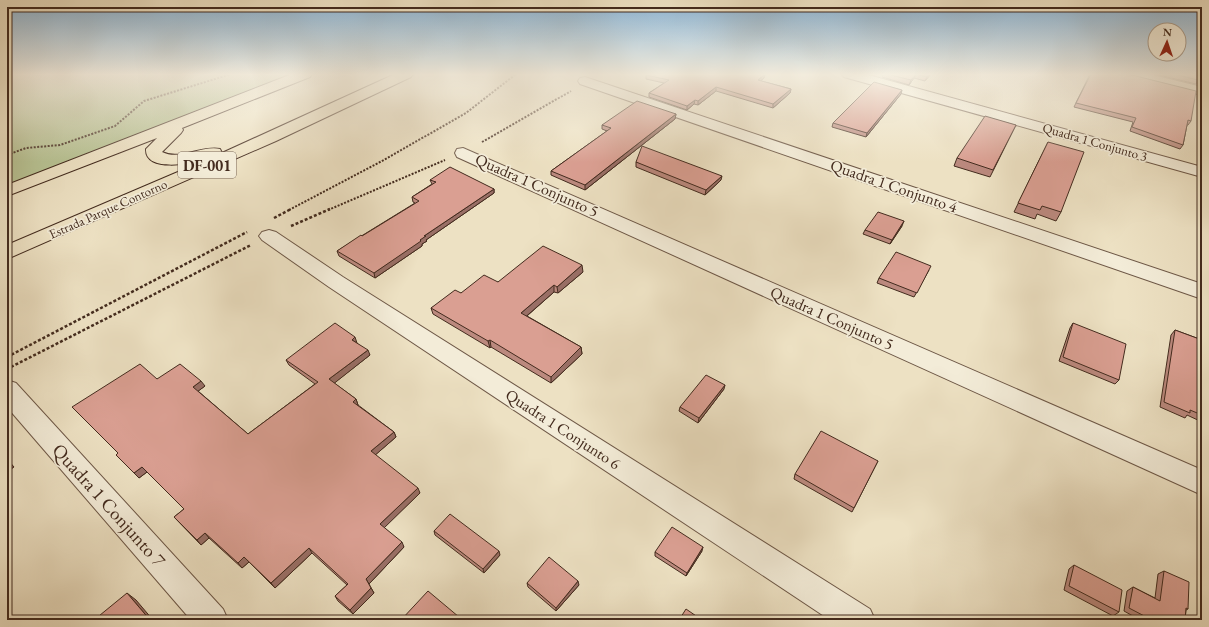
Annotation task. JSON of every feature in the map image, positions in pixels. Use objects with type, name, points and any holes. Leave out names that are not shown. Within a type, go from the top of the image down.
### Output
[{"type":"main road","points":[[7,191],[231,103]]},
{"type":"main road","name":"Estrada Parque Contorno","points":[[7,253],[270,138],[344,103]]},
{"type":"main road","points":[[204,114],[172,132],[154,149],[154,154],[165,160],[191,158],[270,138]]},
{"type":"street","name":"Quadra 1 Conjunto 4","points":[[650,103],[1202,292]]},
{"type":"street","name":"Quadra 1 Conjunto 3","points":[[954,103],[1202,172]]},
{"type":"street","name":"Quadra 1 Conjunto 5","points":[[463,153],[1202,482]]},
{"type":"street","name":"Quadra 1 Conjunto 6","points":[[269,236],[336,282],[859,620]]},
{"type":"street","name":"Quadra 1 Conjunto 7","points":[[7,390],[212,620]]},
{"type":"path","points":[[7,155],[26,148],[60,145],[115,126],[142,103]]},
{"type":"path","points":[[7,369],[269,236],[463,153],[550,103]]},
{"type":"green space","points":[[7,103],[236,103],[209,115],[7,195]]},
{"type":"building","points":[[634,103],[644,103],[676,114],[585,185],[551,171],[611,128],[602,125]]},
{"type":"building","points":[[679,103],[691,103],[687,106]]},
{"type":"building","points":[[853,103],[891,103],[867,133],[833,123]]},
{"type":"building","points":[[1077,103],[1194,103],[1191,121],[1188,120],[1183,145],[1132,127],[1136,118]]},
{"type":"building","points":[[985,116],[1016,125],[993,170],[957,158]]},
{"type":"building","points":[[1048,142],[1084,152],[1061,212],[1042,206],[1040,210],[1018,203]]},
{"type":"building","points":[[642,146],[722,176],[706,190],[636,162]]},
{"type":"building","points":[[450,167],[494,189],[424,236],[426,236],[420,240],[421,241],[374,273],[337,251],[419,201],[412,197],[436,182],[430,180]]},
{"type":"building","points":[[878,212],[904,221],[892,240],[865,230]]},
{"type":"building","points":[[543,246],[582,265],[557,287],[554,285],[521,313],[581,347],[551,377],[490,340],[488,341],[431,308],[455,290],[461,293],[484,275],[498,282]]},
{"type":"building","points":[[896,252],[931,266],[917,293],[879,278]]},
{"type":"building","points":[[335,323],[355,337],[352,340],[368,350],[329,379],[356,399],[353,402],[394,432],[371,451],[418,488],[380,524],[402,542],[366,579],[371,588],[350,610],[335,596],[348,584],[309,548],[271,583],[244,557],[238,563],[205,533],[197,540],[174,517],[184,509],[142,467],[134,473],[116,455],[118,453],[72,407],[140,364],[157,379],[180,364],[201,381],[193,387],[248,434],[318,382],[286,360]]},
{"type":"building","points":[[1073,323],[1126,344],[1119,380],[1063,357]]},
{"type":"building","points":[[1175,330],[1202,340],[1202,415],[1190,410],[1190,413],[1164,402]]},
{"type":"building","points":[[706,375],[725,385],[699,418],[680,407]]},
{"type":"building","points":[[821,431],[878,461],[854,508],[795,474]]},
{"type":"building","points":[[450,514],[499,551],[483,569],[434,531]]},
{"type":"building","points":[[672,527],[703,547],[687,573],[655,552]]},
{"type":"building","points":[[549,557],[578,581],[556,608],[527,583]]},
{"type":"building","points":[[1074,565],[1122,590],[1119,612],[1069,586]]},
{"type":"building","points":[[1164,571],[1189,582],[1188,609],[1186,608],[1185,620],[1152,620],[1129,608],[1133,587],[1160,601]]},
{"type":"building","points":[[428,591],[459,617],[456,620],[401,620]]},
{"type":"building","points":[[127,593],[150,620],[94,620]]},
{"type":"building","points":[[686,609],[702,620],[679,620]]}]
